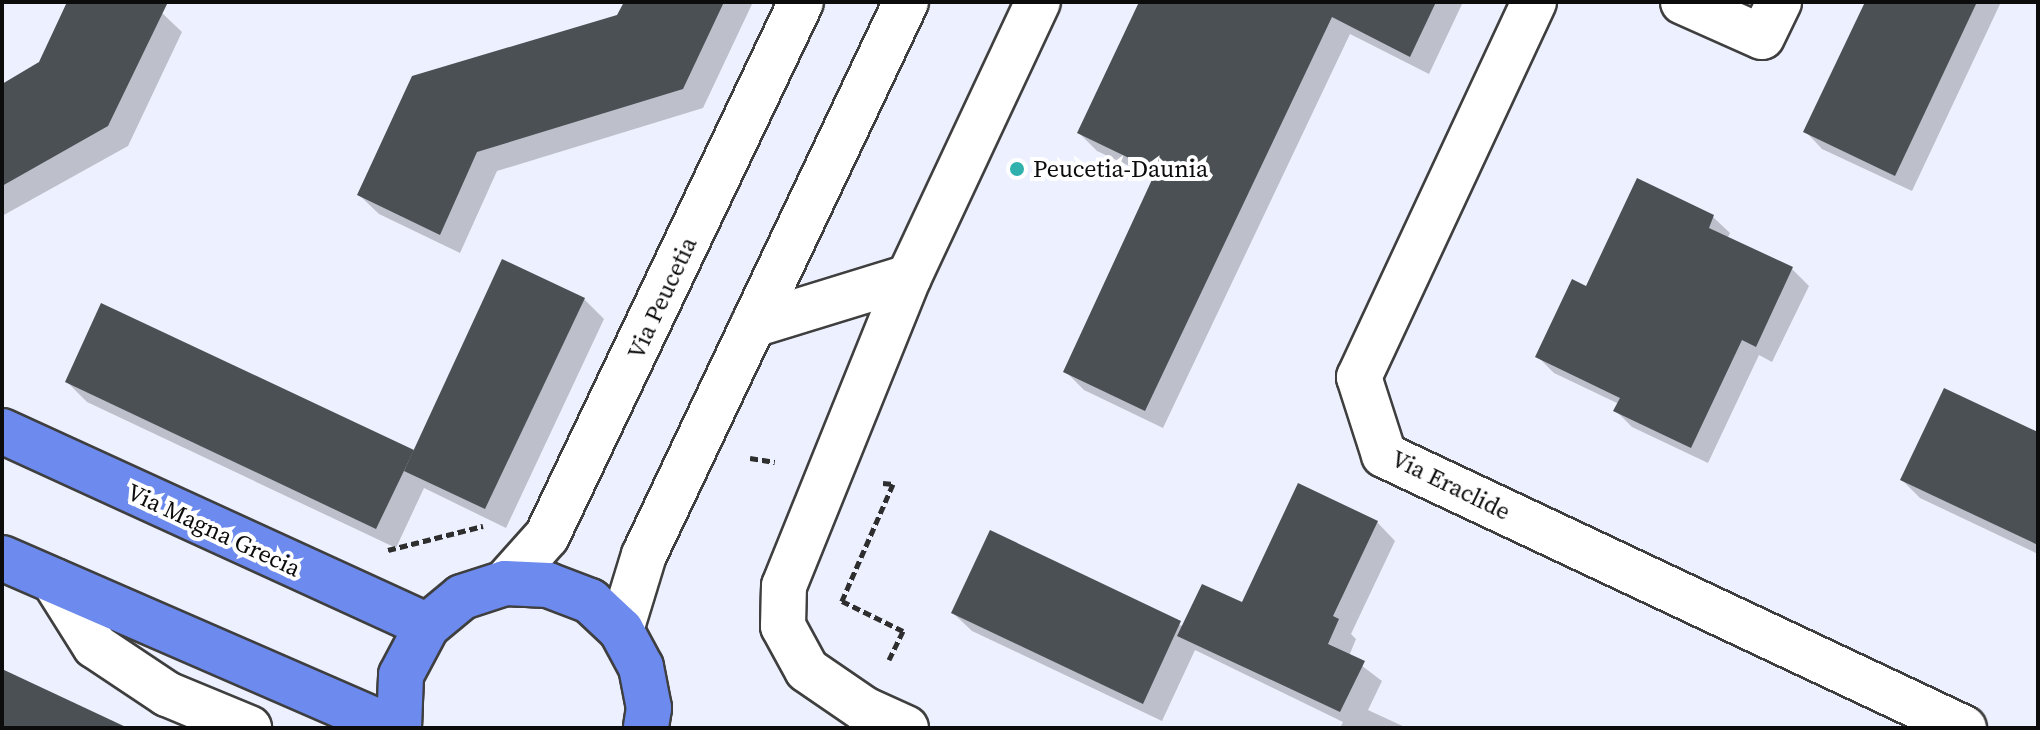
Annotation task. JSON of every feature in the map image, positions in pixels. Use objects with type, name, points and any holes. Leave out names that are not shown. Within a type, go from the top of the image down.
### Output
[{"type":"main road","name":"Via Magna Grecia","points":[[2,431],[427,626]]},
{"type":"main road","points":[[2,558],[396,728],[401,675],[427,626],[462,597],[505,583],[548,585],[590,601],[621,630],[641,667],[656,721]]},
{"type":"street","name":"Via Peucetia","points":[[505,583],[547,536],[801,2]]},
{"type":"street","points":[[621,630],[644,555],[906,2]]},
{"type":"street","points":[[906,728],[864,709],[807,670],[783,626],[784,586],[909,277],[1038,2]]},
{"type":"street","name":"Via Eraclide","points":[[1534,2],[1359,377],[1384,455],[1964,728]]},
{"type":"street","points":[[1683,2],[1770,19]]},
{"type":"street","points":[[753,325],[909,277]]},
{"type":"street","points":[[54,581],[95,646],[167,694],[249,728]]},
{"type":"building","points":[[67,2],[168,2],[108,126],[2,186],[2,84],[39,62]]},
{"type":"building","points":[[624,2],[724,2],[683,89],[477,152],[440,235],[357,195],[412,76],[617,15]]},
{"type":"building","points":[[1139,2],[1436,2],[1410,57],[1332,17],[1145,411],[1063,372],[1156,171],[1077,133]]},
{"type":"building","points":[[1865,2],[1977,2],[1895,176],[1803,132]]},
{"type":"building","points":[[1637,178],[1714,215],[1709,228],[1793,267],[1756,347],[1742,340],[1691,448],[1613,411],[1620,398],[1535,357],[1572,279],[1586,286]]},
{"type":"building","points":[[502,259],[585,298],[485,509],[404,471]]},
{"type":"building","points":[[101,303],[414,450],[376,529],[65,382]]},
{"type":"building","points":[[1944,388],[2038,432],[2038,545],[1900,480]]},
{"type":"building","points":[[1298,483],[1378,521],[1333,616],[1339,619],[1328,644],[1365,661],[1340,712],[1177,636],[1202,584],[1242,602]]},
{"type":"building","points":[[990,530],[1181,621],[1143,704],[951,613]]},
{"type":"building","points":[[2,669],[128,728],[2,728]]},
{"type":"place","name":"Peucetia-Daunia","points":[[1017,169]]}]
